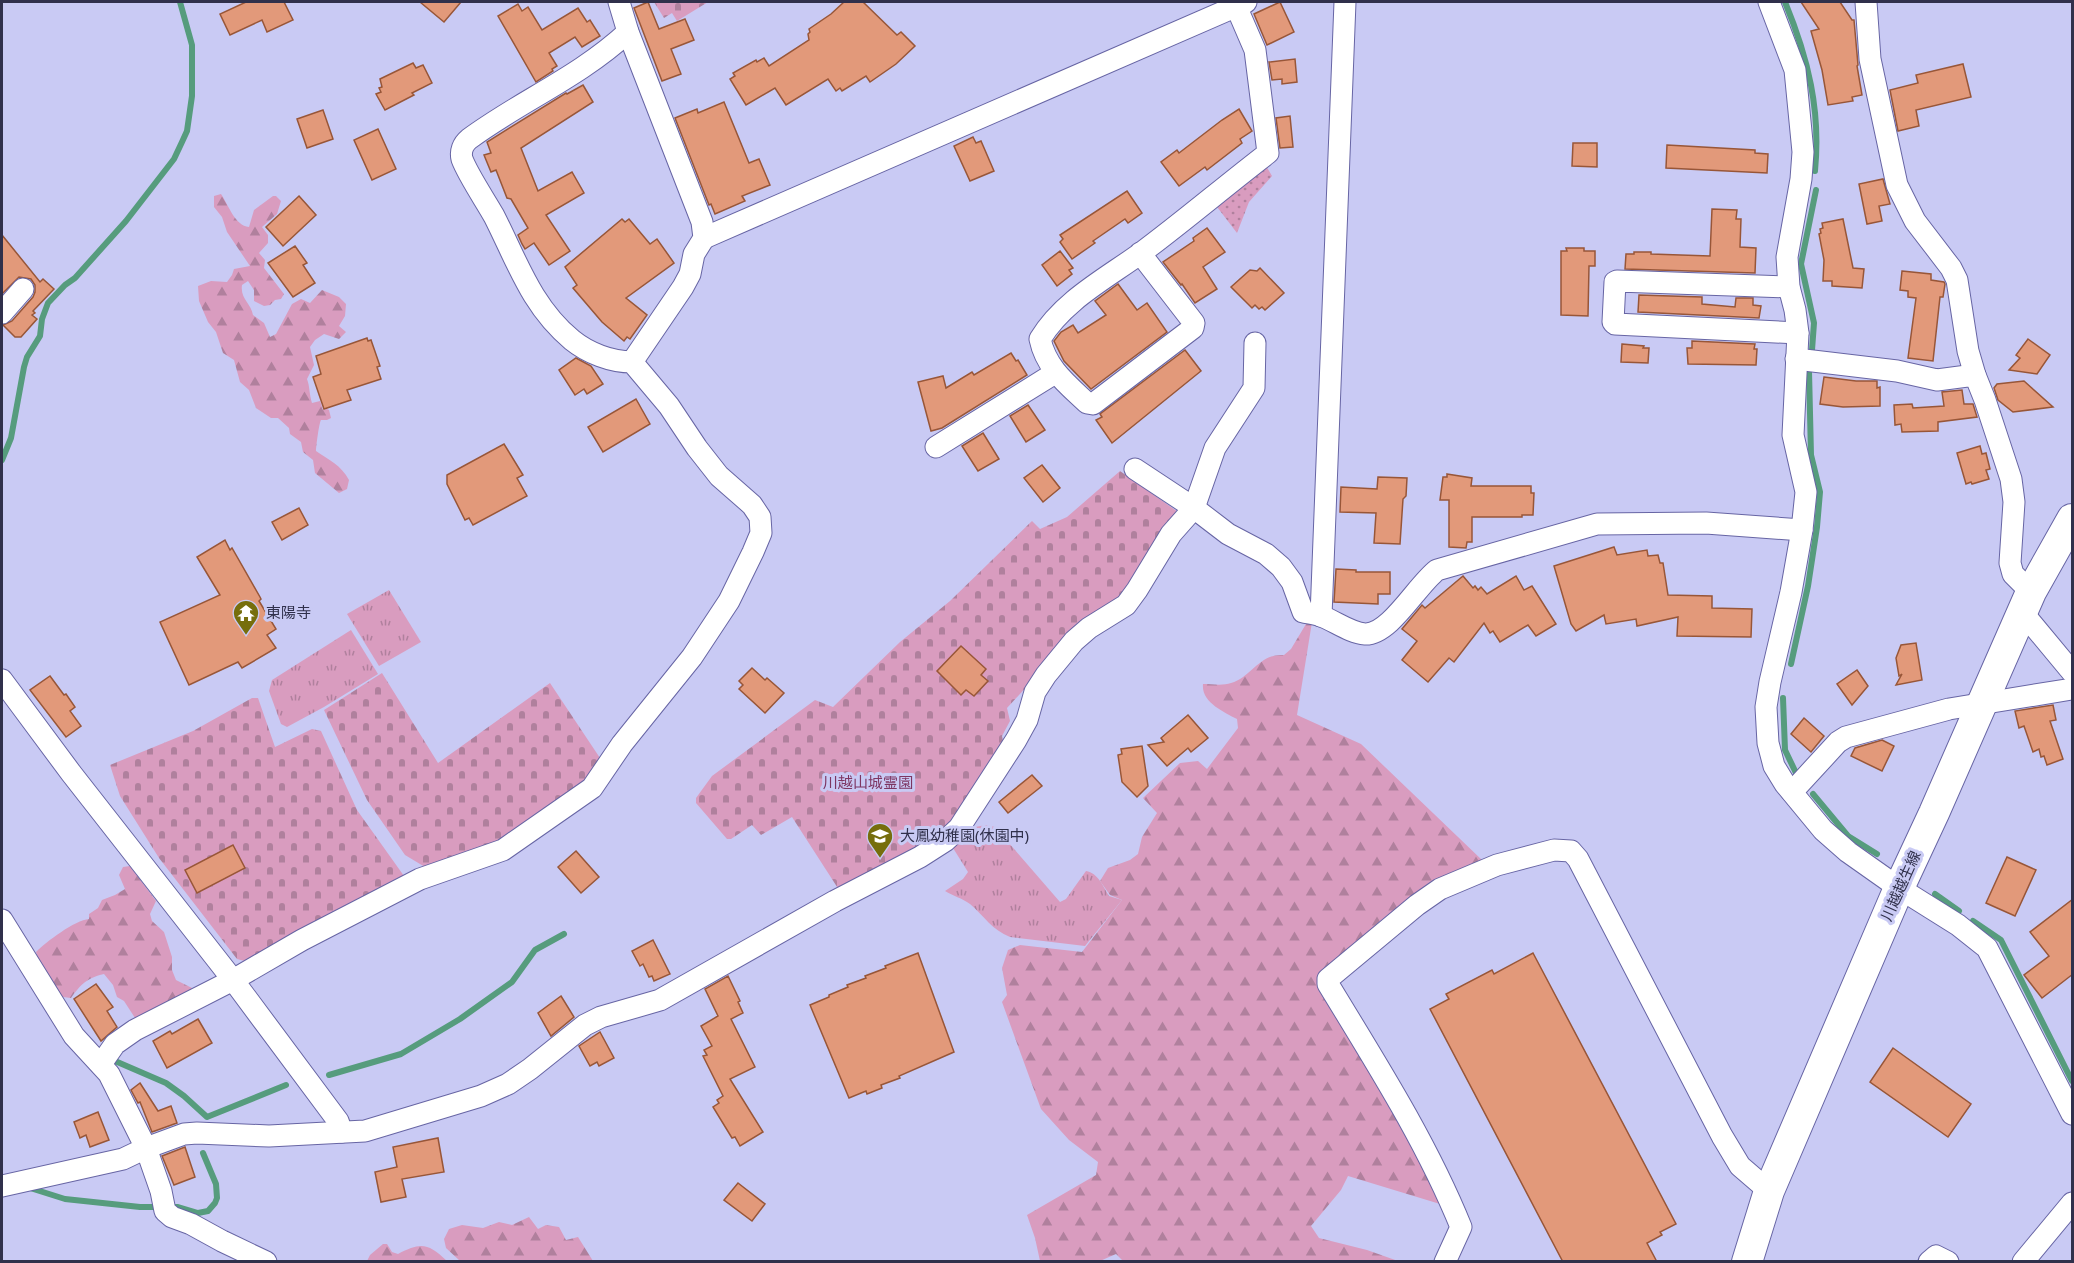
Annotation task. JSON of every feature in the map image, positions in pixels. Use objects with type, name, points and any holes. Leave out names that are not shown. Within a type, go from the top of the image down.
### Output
[{"type":"main road","name":"川越越生線","points":[[1747,1262],[1769,1191],[1899,888],[2027,602],[2073,519]]},
{"type":"street","points":[[619,2],[628,32],[702,222],[704,238]]},
{"type":"street","points":[[1321,616],[1345,2]]},
{"type":"street","points":[[1769,2],[1795,70],[1803,152],[1801,179],[1787,257],[1789,287],[1796,310],[1798,333],[1793,435],[1806,492],[1802,530],[1767,707],[1768,743],[1774,766],[1823,830],[1848,852],[1958,925],[1987,948],[2073,1114]]},
{"type":"street","points":[[1866,2],[1870,58],[1897,185],[1915,221],[1942,255],[1957,280],[1968,351],[2011,479],[2014,502],[2010,563],[2013,574],[2027,602],[2073,672]]},
{"type":"street","points":[[632,362],[683,287],[690,274],[694,254],[704,238],[1241,4],[1255,50],[1268,153],[1140,253],[1086,291],[1050,322],[1040,339],[1043,353],[1055,373],[1087,403],[1093,404],[1193,328],[1194,323],[1140,253]]},
{"type":"street","points":[[101,1064],[115,1044],[135,1030],[420,879],[503,850],[592,788],[622,744],[692,657],[723,610],[753,552],[761,533],[760,517],[752,505],[719,476],[669,406],[632,362],[607,358],[586,349],[572,339],[535,299],[517,268],[496,219],[462,159],[461,151],[464,144],[476,134],[571,77],[600,57],[628,32]]},
{"type":"street","points":[[1789,287],[1617,281],[1615,282],[1613,322],[1616,324],[1798,333]]},
{"type":"street","points":[[2,313],[23,289]]},
{"type":"street","points":[[2,1186],[123,1159],[184,1134],[269,1136],[365,1131],[481,1096],[508,1084],[530,1069],[585,1025],[601,1017],[660,1000],[945,841],[958,828],[1016,740],[1027,720],[1035,692],[1046,675],[1074,641],[1089,628],[1125,605],[1137,590],[1171,534],[1194,508],[1215,448],[1254,388],[1255,343]]},
{"type":"street","points":[[1796,359],[1897,371],[1937,380],[1975,375]]},
{"type":"street","points":[[936,447],[1055,373]]},
{"type":"street","points":[[1135,469],[1194,508],[1228,534],[1266,554],[1281,567],[1292,582],[1303,612],[1321,616],[1364,634],[1381,629],[1392,620],[1426,578],[1437,570],[1587,526],[1642,522],[1706,523],[1802,530]]},
{"type":"street","points":[[2,680],[71,773],[233,980],[338,1120],[342,1132]]},
{"type":"street","points":[[1792,792],[1838,742],[1846,737],[1948,709],[2073,689]]},
{"type":"street","points":[[1445,1262],[1461,1227],[1454,1210],[1434,1164],[1328,984],[1328,979],[1417,905],[1440,889],[1497,865],[1554,850],[1571,850],[1578,859],[1722,1136],[1740,1166],[1769,1191]]},
{"type":"street","points":[[2,920],[74,1036],[109,1074],[146,1148],[165,1209],[172,1217],[191,1224],[266,1262]]},
{"type":"street","points":[[2023,1262],[2073,1203]]},
{"type":"street","points":[[1929,1262],[1936,1257],[1948,1262]]},
{"type":"green space","points":[[654,2],[708,2],[677,21],[672,13],[664,18]]},
{"type":"green space","points":[[1265,164],[1272,176],[1249,202],[1237,233],[1214,203]]},
{"type":"green space","points":[[221,194],[236,219],[249,227],[254,210],[273,196],[281,201],[277,214],[262,227],[268,235],[268,243],[259,253],[265,260],[264,268],[284,294],[281,299],[264,306],[254,301],[254,290],[248,281],[242,285],[244,297],[253,315],[264,323],[270,337],[276,334],[292,304],[301,299],[310,303],[322,290],[339,297],[346,304],[345,316],[339,326],[346,332],[339,339],[324,334],[315,340],[310,347],[314,365],[307,379],[312,403],[320,401],[323,410],[329,410],[331,418],[321,420],[316,451],[338,467],[349,480],[347,489],[339,493],[315,473],[313,460],[303,452],[301,442],[290,434],[289,428],[278,418],[271,418],[256,408],[249,390],[240,382],[234,360],[223,353],[216,332],[208,322],[199,301],[198,286],[211,281],[227,282],[234,269],[250,266],[227,232],[222,217],[214,207],[214,196]]},
{"type":"green space","name":"川越山城霊園","points":[[1120,471],[1178,512],[1131,590],[1032,681],[1007,708],[1010,721],[1002,736],[1003,741],[965,807],[939,836],[841,893],[792,817],[761,835],[752,825],[731,839],[727,839],[696,803],[696,798],[712,776],[815,700],[833,707],[900,642],[950,601],[1032,521],[1040,529],[1067,517]]},
{"type":"green space","points":[[389,590],[421,642],[379,666],[347,614]]},
{"type":"green space","points":[[1312,622],[1297,715],[1361,744],[1482,860],[1433,884],[1380,921],[1317,979],[1391,1102],[1426,1166],[1432,1188],[1440,1204],[1348,1176],[1341,1190],[1311,1226],[1319,1238],[1367,1250],[1398,1261],[1124,1262],[1116,1254],[1100,1261],[1040,1261],[1027,1215],[1096,1175],[1098,1162],[1069,1140],[1041,1109],[1002,1002],[1007,995],[1002,968],[1008,950],[1020,945],[1082,952],[1122,900],[1110,895],[1100,881],[1108,868],[1130,860],[1138,854],[1142,837],[1157,813],[1143,798],[1180,763],[1198,761],[1207,769],[1238,728],[1237,719],[1209,701],[1203,690],[1203,684],[1231,683],[1239,680],[1262,661],[1275,655],[1284,655],[1291,649],[1306,624]]},
{"type":"green space","points":[[351,630],[378,674],[287,727],[281,724],[269,691],[272,680]]},
{"type":"green space","points":[[382,673],[438,763],[550,683],[602,761],[584,784],[496,845],[430,870],[405,855],[367,800],[324,710]]},
{"type":"green space","points":[[252,698],[258,698],[275,747],[312,729],[321,731],[357,810],[404,876],[252,963],[237,959],[159,858],[120,796],[110,765],[193,731]]},
{"type":"green space","points":[[986,825],[995,827],[1060,902],[1066,899],[1086,871],[1097,877],[1109,896],[1122,900],[1085,946],[1010,937],[993,927],[970,904],[945,891],[963,879],[968,872],[953,848],[975,827]]},
{"type":"green space","points":[[130,866],[156,901],[150,914],[152,921],[164,932],[176,980],[198,991],[137,1021],[124,1001],[117,997],[113,985],[104,974],[85,982],[71,998],[63,997],[46,976],[36,952],[69,927],[89,919],[89,914],[98,908],[102,900],[125,889],[119,875],[123,867]]},
{"type":"green space","points":[[529,1217],[538,1229],[546,1225],[559,1227],[566,1240],[578,1237],[593,1261],[460,1261],[446,1248],[444,1239],[449,1229],[462,1225],[483,1228],[499,1222],[512,1225]]},
{"type":"green space","points":[[383,1244],[387,1244],[392,1252],[398,1254],[424,1246],[435,1251],[447,1261],[367,1261],[370,1255]]},
{"type":"building","points":[[246,2],[284,2],[293,20],[267,32],[262,20],[230,35],[220,14]]},
{"type":"building","points":[[420,2],[461,2],[444,22]]},
{"type":"building","points":[[648,2],[659,29],[685,19],[694,40],[671,49],[681,74],[662,81],[634,8]]},
{"type":"building","points":[[844,2],[863,2],[897,35],[901,32],[915,46],[896,64],[870,82],[866,76],[842,91],[840,88],[836,91],[828,79],[786,105],[775,88],[746,105],[730,79],[735,76],[733,73],[764,58],[769,66],[809,40],[809,29]]},
{"type":"building","points":[[1280,2],[1294,32],[1267,45],[1254,14]]},
{"type":"building","points":[[1801,2],[1840,2],[1854,20],[1857,66],[1862,95],[1852,97],[1853,101],[1828,105],[1822,70],[1811,31],[1819,29]]},
{"type":"building","points":[[518,4],[522,11],[528,7],[542,30],[578,8],[587,22],[590,20],[600,36],[582,47],[575,37],[549,53],[557,66],[536,82],[498,16]]},
{"type":"building","points":[[1295,59],[1297,82],[1282,84],[1282,79],[1272,80],[1269,62]]},
{"type":"building","points":[[413,63],[416,68],[423,65],[432,83],[385,110],[376,94],[381,92],[380,79]]},
{"type":"building","points":[[1963,64],[1971,97],[1916,110],[1919,126],[1898,131],[1890,90],[1918,83],[1916,75]]},
{"type":"building","points":[[583,85],[593,102],[521,148],[538,191],[572,172],[584,193],[546,215],[570,251],[549,265],[534,243],[525,249],[522,244],[518,235],[528,228],[511,199],[507,198],[496,170],[491,172],[484,155],[491,153],[487,142],[566,93]]},
{"type":"building","points":[[724,102],[749,163],[759,159],[770,185],[742,196],[745,201],[715,214],[711,204],[709,205],[675,118],[697,109],[698,113]]},
{"type":"building","points":[[1239,109],[1252,131],[1240,139],[1242,143],[1207,170],[1205,167],[1179,186],[1161,162],[1177,150],[1179,153]]},
{"type":"building","points":[[323,110],[333,139],[307,148],[297,119]]},
{"type":"building","points":[[1290,116],[1293,147],[1280,148],[1276,118]]},
{"type":"building","points":[[378,129],[396,169],[372,180],[354,140]]},
{"type":"building","points":[[973,137],[976,143],[981,141],[994,171],[970,181],[954,146]]},
{"type":"building","points":[[1573,143],[1597,143],[1597,167],[1572,166]]},
{"type":"building","points":[[1667,145],[1755,150],[1755,153],[1768,154],[1767,173],[1666,168]]},
{"type":"building","points":[[1883,179],[1890,204],[1879,206],[1882,221],[1867,224],[1859,184]]},
{"type":"building","points":[[1127,191],[1142,213],[1128,223],[1125,219],[1072,259],[1060,242],[1063,239],[1060,235]]},
{"type":"building","points":[[299,196],[316,215],[283,246],[266,227]]},
{"type":"building","points":[[1712,209],[1737,210],[1736,219],[1741,219],[1740,247],[1756,248],[1755,273],[1625,269],[1626,254],[1634,254],[1634,252],[1710,256]]},
{"type":"building","points":[[622,219],[625,222],[629,219],[650,244],[657,239],[674,263],[626,298],[647,315],[630,339],[627,337],[624,341],[602,322],[573,288],[577,285],[565,267]]},
{"type":"building","points":[[1843,219],[1853,268],[1864,269],[1862,288],[1832,286],[1832,281],[1823,281],[1824,260],[1820,229],[1823,228],[1822,223]]},
{"type":"building","points":[[1207,228],[1225,252],[1203,267],[1217,289],[1195,303],[1163,262],[1194,241],[1193,238]]},
{"type":"building","points":[[2,235],[40,282],[43,279],[54,289],[33,311],[35,313],[32,315],[37,319],[21,337],[15,337],[3,325],[12,321],[33,297],[35,285],[31,279],[19,277],[2,294]]},
{"type":"building","points":[[295,246],[307,263],[303,265],[315,283],[293,297],[268,263]]},
{"type":"building","points":[[1566,248],[1584,248],[1584,251],[1595,251],[1595,266],[1589,266],[1588,316],[1561,315],[1561,251],[1567,251]]},
{"type":"building","points":[[1060,251],[1073,268],[1069,270],[1072,274],[1057,286],[1042,265]]},
{"type":"building","points":[[1260,268],[1284,293],[1265,310],[1255,305],[1252,308],[1231,287],[1250,270],[1257,271]]},
{"type":"building","points":[[1902,271],[1931,274],[1931,280],[1945,284],[1943,297],[1940,297],[1933,361],[1908,358],[1916,298],[1908,297],[1908,291],[1900,290]]},
{"type":"building","points":[[1118,284],[1137,310],[1147,303],[1167,332],[1091,389],[1064,361],[1054,341],[1061,332],[1073,325],[1078,333],[1106,315],[1095,301]]},
{"type":"building","points":[[1639,295],[1702,297],[1702,304],[1735,307],[1736,298],[1753,298],[1753,305],[1761,306],[1759,318],[1638,312]]},
{"type":"building","points":[[367,338],[368,341],[371,340],[380,366],[377,367],[381,379],[347,390],[351,400],[324,409],[313,377],[321,374],[316,356]]},
{"type":"building","points":[[2028,339],[2050,355],[2037,374],[2009,370],[2020,358],[2016,355]]},
{"type":"building","points":[[1692,341],[1755,344],[1756,365],[1688,364],[1687,348],[1692,348]]},
{"type":"building","points":[[1622,344],[1649,348],[1648,363],[1621,362]]},
{"type":"building","points":[[1185,350],[1201,371],[1112,443],[1096,420],[1102,417],[1100,414]]},
{"type":"building","points":[[1011,353],[1027,375],[942,428],[931,431],[918,382],[943,376],[946,388],[972,372],[974,375]]},
{"type":"building","points":[[576,358],[591,366],[603,384],[587,394],[584,389],[575,395],[559,370]]},
{"type":"building","points":[[1824,377],[1877,381],[1877,388],[1880,387],[1880,406],[1843,407],[1820,404]]},
{"type":"building","points":[[2024,381],[2053,407],[2013,412],[1998,400],[1994,388],[1997,384]]},
{"type":"building","points":[[1962,390],[1964,404],[1973,404],[1977,417],[1938,422],[1938,431],[1902,432],[1901,424],[1895,425],[1894,405],[1912,404],[1913,408],[1944,406],[1942,392]]},
{"type":"building","points":[[636,399],[650,424],[603,452],[588,427]]},
{"type":"building","points":[[1028,405],[1045,430],[1026,442],[1010,416]]},
{"type":"building","points":[[983,433],[999,459],[978,471],[962,446]]},
{"type":"building","points":[[504,444],[523,475],[517,478],[527,496],[473,525],[469,518],[465,520],[447,484],[447,475]]},
{"type":"building","points":[[1980,446],[1982,454],[1986,453],[1990,469],[1986,470],[1989,479],[1966,484],[1957,453]]},
{"type":"building","points":[[1042,465],[1060,488],[1043,502],[1024,478]]},
{"type":"building","points":[[1447,474],[1472,478],[1471,486],[1531,486],[1531,493],[1534,493],[1533,515],[1472,517],[1472,542],[1467,542],[1466,548],[1449,547],[1449,500],[1440,500],[1443,477],[1447,477]]},
{"type":"building","points":[[1378,477],[1407,478],[1400,544],[1374,543],[1376,513],[1340,512],[1341,487],[1377,489]]},
{"type":"building","points":[[299,508],[308,525],[282,540],[272,522]]},
{"type":"building","points":[[225,540],[230,550],[232,548],[276,629],[267,635],[276,648],[242,668],[238,662],[189,685],[160,622],[220,595],[197,557]]},
{"type":"building","points":[[1614,547],[1617,555],[1647,550],[1648,556],[1658,555],[1660,563],[1663,563],[1668,595],[1712,596],[1712,608],[1752,609],[1751,637],[1677,636],[1678,617],[1637,626],[1636,619],[1606,624],[1604,615],[1576,631],[1571,624],[1554,566]]},
{"type":"building","points":[[1336,569],[1356,570],[1356,572],[1390,572],[1390,594],[1378,594],[1378,604],[1334,602]]},
{"type":"building","points":[[1463,576],[1473,588],[1475,586],[1478,590],[1481,587],[1487,594],[1516,576],[1524,590],[1532,586],[1556,624],[1536,636],[1528,625],[1500,642],[1493,631],[1490,633],[1484,623],[1454,662],[1449,658],[1428,682],[1402,660],[1417,641],[1402,629],[1422,605],[1425,608]]},
{"type":"building","points":[[1916,643],[1922,680],[1896,685],[1902,674],[1899,676],[1896,658],[1901,645]]},
{"type":"building","points":[[961,646],[986,669],[981,675],[988,681],[974,696],[966,690],[961,695],[937,671]]},
{"type":"building","points":[[752,668],[784,693],[765,713],[739,689],[743,685],[739,681]]},
{"type":"building","points":[[1857,670],[1868,686],[1852,705],[1837,684]]},
{"type":"building","points":[[50,676],[75,707],[70,711],[81,726],[66,737],[30,690]]},
{"type":"building","points":[[2053,705],[2056,720],[2050,721],[2063,759],[2047,765],[2039,749],[2033,752],[2024,726],[2019,728],[2015,711]]},
{"type":"building","points":[[1188,715],[1208,738],[1191,752],[1188,748],[1167,766],[1148,745],[1164,742],[1161,738]]},
{"type":"building","points":[[1804,718],[1824,736],[1811,752],[1791,734]]},
{"type":"building","points":[[1882,740],[1894,746],[1882,771],[1851,756],[1855,748]]},
{"type":"building","points":[[1142,746],[1148,786],[1137,797],[1122,782],[1118,755],[1122,754],[1121,749]]},
{"type":"building","points":[[1032,775],[1042,786],[1008,813],[999,802]]},
{"type":"building","points":[[233,845],[245,868],[197,893],[185,870]]},
{"type":"building","points":[[576,851],[599,877],[581,893],[558,867]]},
{"type":"building","points":[[2007,857],[2036,870],[2015,916],[1986,903]]},
{"type":"building","points":[[2073,899],[2073,974],[2042,998],[2024,975],[2049,956],[2030,932]]},
{"type":"building","points":[[653,940],[670,974],[654,981],[652,976],[649,977],[643,964],[640,966],[632,951]]},
{"type":"building","points":[[918,953],[954,1052],[881,1085],[882,1088],[849,1098],[810,1005],[848,987],[847,985],[866,978],[865,976],[886,968],[885,966]]},
{"type":"building","points":[[1533,953],[1676,1224],[1660,1232],[1662,1235],[1647,1243],[1657,1262],[1563,1262],[1430,1009],[1449,999],[1446,994],[1492,970],[1494,974]]},
{"type":"building","points":[[728,976],[743,1013],[731,1019],[755,1067],[730,1079],[763,1132],[740,1146],[735,1137],[732,1138],[713,1107],[723,1096],[703,1056],[707,1055],[704,1050],[712,1046],[701,1026],[718,1016],[705,989]]},
{"type":"building","points":[[96,984],[113,1007],[107,1011],[117,1027],[101,1041],[74,999]]},
{"type":"building","points":[[561,996],[574,1017],[551,1036],[538,1013]]},
{"type":"building","points":[[198,1019],[212,1043],[167,1068],[153,1041],[170,1031],[172,1034]]},
{"type":"building","points":[[600,1032],[614,1058],[599,1066],[597,1062],[590,1066],[579,1046]]},
{"type":"building","points":[[1893,1048],[1971,1104],[1948,1137],[1870,1082]]},
{"type":"building","points":[[140,1083],[158,1111],[171,1106],[177,1123],[152,1132],[140,1102],[138,1103],[131,1090]]},
{"type":"building","points":[[98,1112],[109,1140],[90,1147],[86,1135],[80,1138],[74,1122]]},
{"type":"building","points":[[438,1138],[444,1172],[402,1179],[406,1197],[381,1202],[375,1172],[397,1167],[393,1147]]},
{"type":"building","points":[[185,1147],[195,1177],[174,1185],[162,1156]]},
{"type":"building","points":[[738,1183],[765,1204],[752,1221],[724,1200]]},
{"type":"waterway","points":[[2,460],[11,438],[24,367],[27,357],[40,336],[42,319],[48,303],[75,278],[126,221],[174,159],[187,131],[192,96],[192,45],[180,2]]},
{"type":"waterway","points":[[1785,2],[1800,43],[1811,85],[1816,127],[1815,171]]},
{"type":"waterway","points":[[1812,350],[1814,323],[1801,264],[1816,190]]},
{"type":"waterway","points":[[1791,664],[1808,586],[1820,492],[1811,455],[1809,371]]},
{"type":"waterway","points":[[1783,698],[1785,750],[1796,773]]},
{"type":"waterway","points":[[1813,794],[1848,836],[1877,854]]},
{"type":"waterway","points":[[1935,894],[1959,911]]},
{"type":"waterway","points":[[1973,921],[2001,940],[2072,1081]]},
{"type":"waterway","points":[[329,1075],[401,1054],[460,1019],[512,982],[535,950],[564,934]]},
{"type":"waterway","points":[[115,1061],[166,1083],[207,1117],[286,1085]]},
{"type":"waterway","points":[[27,1187],[65,1199],[140,1207],[178,1207],[198,1213],[208,1211],[217,1198],[216,1184],[203,1153]]},
{"type":"place","name":"東陽寺","points":[[246,636]]},
{"type":"place","name":"大鳳幼稚園(休園中)","points":[[880,859]]}]
